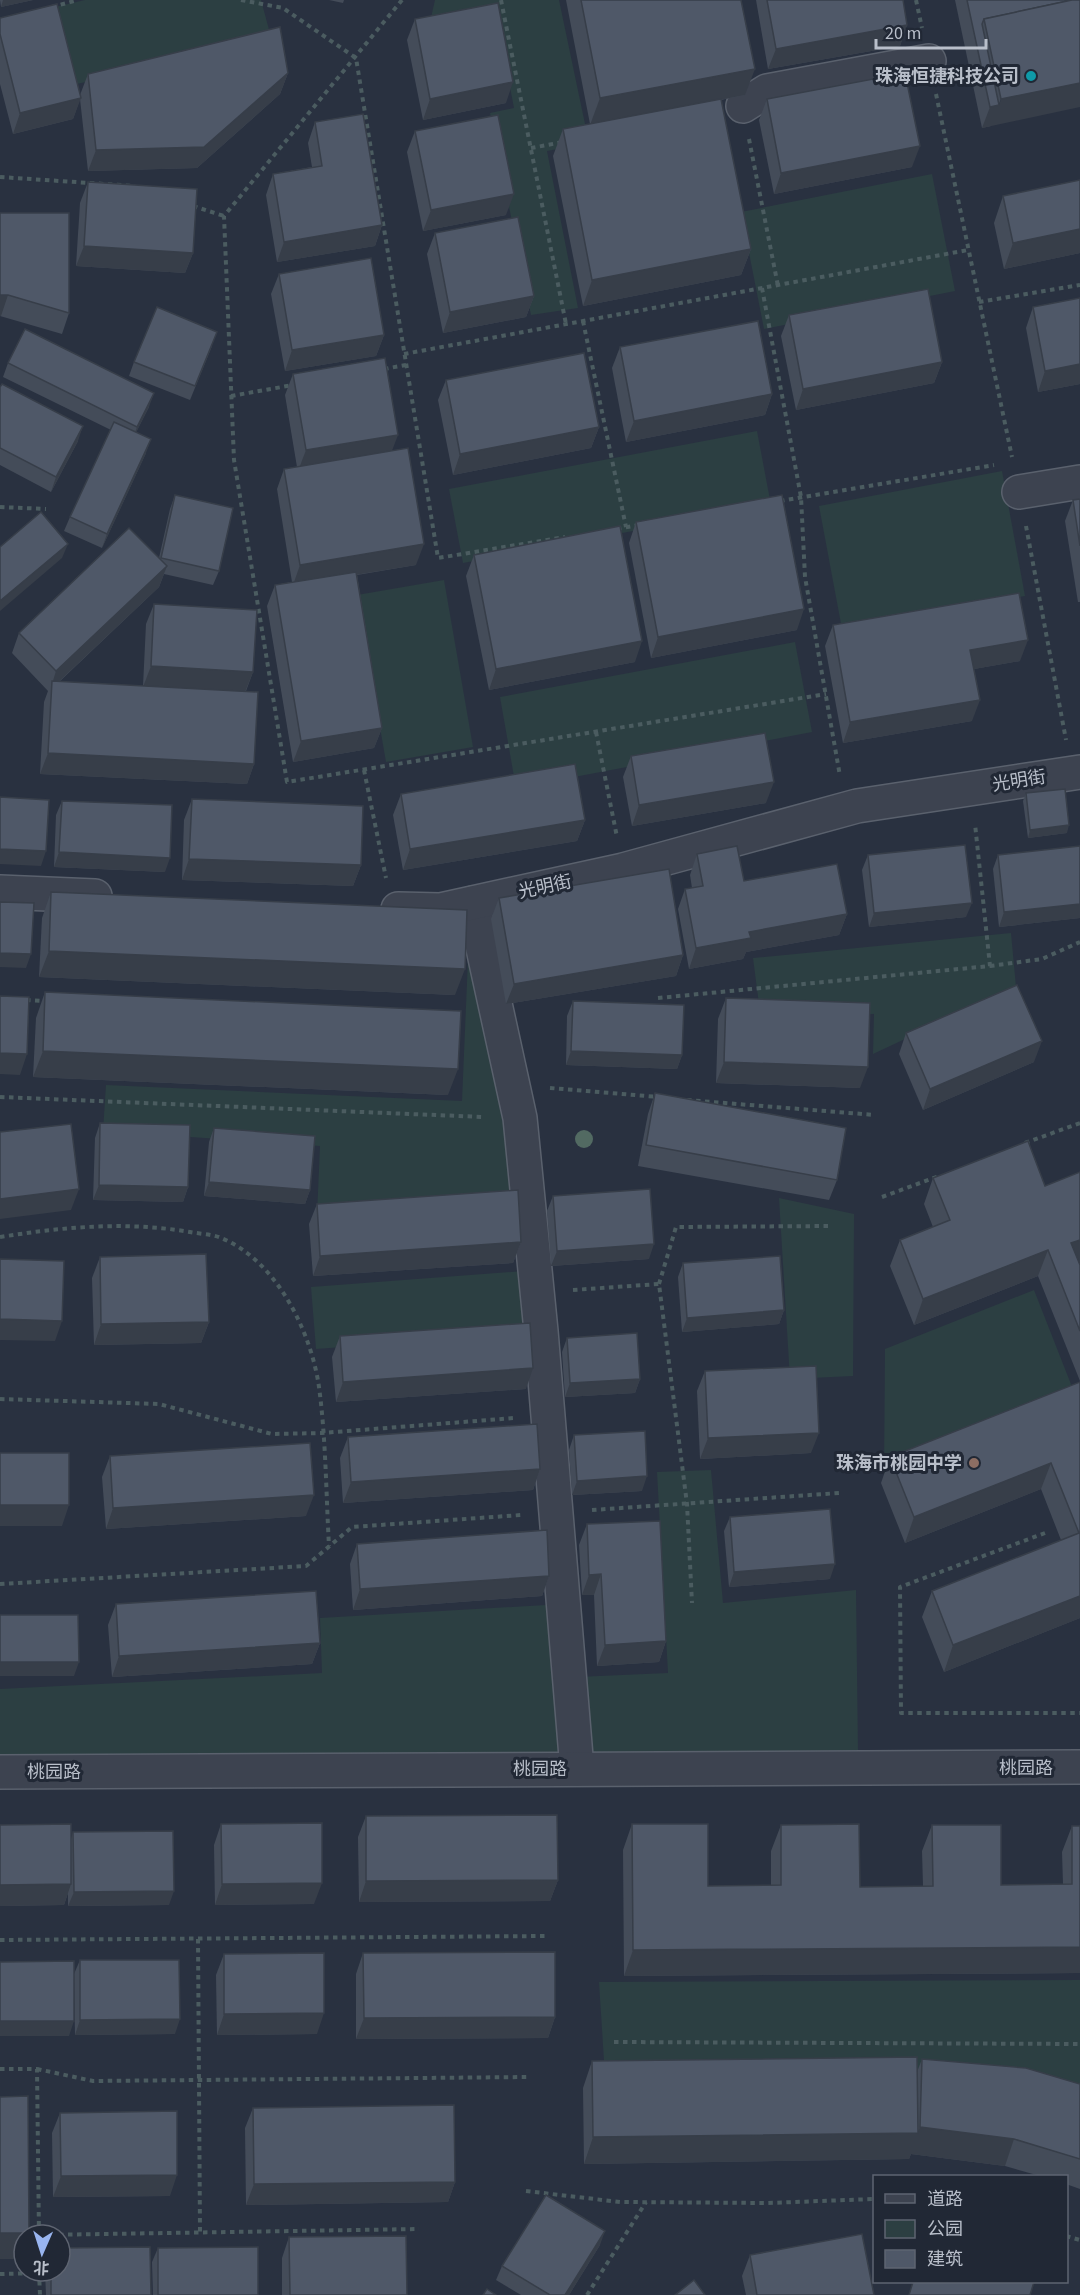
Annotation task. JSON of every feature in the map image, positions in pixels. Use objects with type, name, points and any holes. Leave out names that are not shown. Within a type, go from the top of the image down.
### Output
[{"type":"street","points":[[743,106],[767,91],[929,61]]},
{"type":"street","points":[[1016,477],[1080,482]]},
{"type":"street","name":"光明街","points":[[380,908],[440,910],[623,870],[846,809],[1076,772]]},
{"type":"street","points":[[0,892],[130,898]]},
{"type":"street","points":[[473,903],[520,1118],[548,1416],[576,1769]]},
{"type":"street","name":"桃园路","points":[[0,1772],[1080,1767]]},
{"type":"path","points":[[45,9],[78,0]]},
{"type":"path","points":[[241,0],[283,8],[356,58],[438,558],[567,537]]},
{"type":"path","points":[[402,0],[224,216],[234,460],[287,782],[826,694]]},
{"type":"path","points":[[501,0],[566,324]]},
{"type":"path","points":[[916,0],[1076,772]]},
{"type":"path","points":[[743,106],[778,285]]},
{"type":"path","points":[[531,148],[565,142]]},
{"type":"path","points":[[0,177],[129,184],[140,188]]},
{"type":"path","points":[[182,202],[224,216]]},
{"type":"path","points":[[404,354],[968,250]]},
{"type":"path","points":[[979,302],[1080,285]]},
{"type":"path","points":[[762,288],[801,497],[805,577],[846,809]]},
{"type":"path","points":[[583,321],[626,527]]},
{"type":"path","points":[[383,369],[406,365]]},
{"type":"path","points":[[231,396],[301,383]]},
{"type":"path","points":[[778,501],[1016,477]]},
{"type":"path","points":[[0,507],[46,509]]},
{"type":"path","points":[[614,529],[649,523]]},
{"type":"path","points":[[596,732],[623,870]]},
{"type":"path","points":[[364,770],[380,908]]},
{"type":"path","points":[[971,788],[990,966]]},
{"type":"path","points":[[658,998],[990,966],[1042,959],[1080,942]]},
{"type":"path","points":[[24,1000],[48,1001]]},
{"type":"path","points":[[513,1085],[664,1098]]},
{"type":"path","points":[[0,1096],[520,1118]]},
{"type":"path","points":[[676,1099],[875,1115]]},
{"type":"path","points":[[1014,1148],[1080,1123]]},
{"type":"path","points":[[882,1197],[948,1172]]},
{"type":"path","points":[[0,1237],[52,1229],[110,1226],[166,1228],[221,1237],[264,1265],[289,1301],[312,1357],[319,1387],[329,1547]]},
{"type":"path","points":[[692,1603],[687,1504],[659,1284],[676,1227],[832,1226]]},
{"type":"path","points":[[537,1293],[659,1284]]},
{"type":"path","points":[[0,1399],[159,1404],[272,1434],[321,1433],[548,1416]]},
{"type":"path","points":[[0,1584],[306,1566],[352,1527],[839,1493]]},
{"type":"path","points":[[1045,1533],[900,1587],[901,1713],[1080,1713]]},
{"type":"path","points":[[0,1940],[544,1936]]},
{"type":"path","points":[[198,1939],[200,2232]]},
{"type":"path","points":[[614,2042],[1080,2044]]},
{"type":"path","points":[[0,2069],[37,2069],[93,2081],[527,2077]]},
{"type":"path","points":[[37,2069],[40,2223]]},
{"type":"path","points":[[526,2190],[620,2202],[768,2203],[873,2199]]},
{"type":"path","points":[[587,2295],[646,2202]]},
{"type":"path","points":[[72,2234],[419,2229]]},
{"type":"green space","points":[[85,0],[261,0],[271,37],[77,84],[55,7]]},
{"type":"green space","points":[[435,0],[559,0],[589,143],[547,151],[578,308],[531,315],[490,113],[514,108],[495,10],[430,22]]},
{"type":"green space","points":[[932,174],[955,291],[764,329],[741,212]]},
{"type":"green space","points":[[757,431],[771,505],[463,563],[449,489]]},
{"type":"green space","points":[[1002,471],[1025,596],[842,629],[819,506]]},
{"type":"green space","points":[[444,580],[473,747],[386,762],[357,595]]},
{"type":"green space","points":[[795,642],[812,732],[516,788],[500,697]]},
{"type":"green space","points":[[1011,933],[1016,987],[873,1054],[874,1014],[760,1012],[753,958]]},
{"type":"green space","points":[[469,935],[518,1201],[317,1215],[320,1146],[103,1131],[106,1085],[462,1101]]},
{"type":"green space","points":[[779,1198],[854,1214],[853,1376],[790,1379]]},
{"type":"green space","points":[[524,1271],[529,1333],[316,1349],[311,1287]]},
{"type":"green space","points":[[1034,1290],[1076,1397],[884,1474],[885,1349]]},
{"type":"green space","points":[[711,1470],[723,1603],[856,1590],[858,1752],[0,1757],[0,1689],[322,1673],[320,1618],[546,1605],[554,1678],[668,1673],[657,1472]]},
{"type":"green space","points":[[1080,1980],[1080,2100],[605,2076],[599,1982]]},
{"type":"building","points":[[581,0],[741,0],[755,69],[600,98]]},
{"type":"building","points":[[767,0],[903,0],[907,25],[776,49]]},
{"type":"building","points":[[967,0],[1072,0],[984,19],[982,24],[999,105],[990,107]]},
{"type":"building","name":"珠海恒捷科技公司","points":[[1080,0],[1080,83],[1001,99],[984,19]]},
{"type":"building","points":[[498,3],[513,82],[430,99],[415,19]]},
{"type":"building","points":[[57,4],[81,98],[20,113],[0,34],[0,18]]},
{"type":"building","points":[[280,27],[288,73],[204,147],[96,150],[88,74]]},
{"type":"building","points":[[905,73],[920,146],[781,173],[767,99]]},
{"type":"building","points":[[721,99],[751,249],[592,280],[563,129]]},
{"type":"building","points":[[363,114],[382,225],[284,242],[273,174],[322,166],[315,122]]},
{"type":"building","points":[[498,115],[514,194],[431,210],[415,131]]},
{"type":"building","points":[[1080,180],[1080,229],[1013,243],[1003,196]]},
{"type":"building","points":[[88,182],[197,189],[193,253],[84,246]]},
{"type":"building","points":[[0,213],[69,213],[69,313],[8,295],[0,295]]},
{"type":"building","points":[[518,217],[534,296],[450,312],[435,233]]},
{"type":"building","points":[[371,258],[384,335],[292,350],[279,274]]},
{"type":"building","points":[[928,289],[942,362],[803,389],[789,315]]},
{"type":"building","points":[[1080,298],[1080,364],[1045,371],[1033,307]]},
{"type":"building","points":[[157,307],[217,332],[195,386],[134,362]]},
{"type":"building","points":[[758,321],[772,394],[634,421],[620,347]]},
{"type":"building","points":[[25,329],[154,393],[137,427],[8,363]]},
{"type":"building","points":[[584,353],[599,427],[460,454],[446,380]]},
{"type":"building","points":[[385,358],[398,435],[306,450],[293,374]]},
{"type":"building","points":[[2,384],[83,426],[56,477],[0,448],[0,387]]},
{"type":"building","points":[[114,422],[151,439],[107,534],[70,517]]},
{"type":"building","points":[[408,448],[424,544],[300,565],[284,469]]},
{"type":"building","points":[[175,495],[233,508],[219,571],[161,558]]},
{"type":"building","points":[[782,495],[804,609],[658,637],[636,522]]},
{"type":"building","points":[[1080,499],[1080,546],[1073,500]]},
{"type":"building","points":[[41,512],[68,544],[0,601],[0,547]]},
{"type":"building","points":[[620,526],[642,641],[496,669],[474,555]]},
{"type":"building","points":[[129,528],[167,566],[56,671],[19,633]]},
{"type":"building","points":[[356,572],[382,728],[301,741],[275,585]]},
{"type":"building","points":[[1019,593],[1028,640],[970,650],[980,700],[850,722],[833,625]]},
{"type":"building","points":[[154,604],[257,610],[253,672],[151,666]]},
{"type":"building","points":[[52,681],[258,692],[254,764],[48,753]]},
{"type":"building","points":[[765,733],[774,782],[639,805],[631,756]]},
{"type":"building","points":[[575,764],[585,820],[410,849],[401,794]]},
{"type":"building","points":[[1065,789],[1069,825],[1030,830],[1026,793]]},
{"type":"building","points":[[0,797],[49,800],[46,851],[0,849]]},
{"type":"building","points":[[192,799],[363,806],[361,865],[189,859]]},
{"type":"building","points":[[62,801],[172,805],[170,858],[59,852]]},
{"type":"building","points":[[965,845],[972,903],[874,913],[868,855]]},
{"type":"building","points":[[737,846],[744,881],[837,864],[847,914],[749,932],[751,938],[696,948],[685,889],[703,886],[697,854]]},
{"type":"building","points":[[1080,846],[1080,904],[1004,912],[998,855]]},
{"type":"building","points":[[669,869],[683,955],[514,984],[499,898]]},
{"type":"building","points":[[51,892],[467,910],[465,969],[49,951]]},
{"type":"building","points":[[0,902],[34,903],[31,954],[0,953]]},
{"type":"building","points":[[1017,985],[1042,1041],[930,1089],[906,1033]]},
{"type":"building","points":[[45,992],[461,1011],[458,1069],[43,1051]]},
{"type":"building","points":[[0,996],[29,997],[27,1054],[0,1053]]},
{"type":"building","points":[[726,998],[870,1003],[868,1067],[724,1062]]},
{"type":"building","points":[[573,1001],[684,1005],[682,1055],[571,1051]]},
{"type":"building","points":[[655,1093],[846,1128],[837,1180],[646,1145]]},
{"type":"building","points":[[100,1123],[190,1125],[188,1187],[99,1185]]},
{"type":"building","points":[[71,1124],[79,1189],[0,1199],[0,1132]]},
{"type":"building","points":[[214,1128],[315,1136],[310,1190],[209,1182]]},
{"type":"building","points":[[1028,1141],[1045,1186],[1080,1172],[1080,1240],[1071,1243],[1080,1265],[1080,1331],[1048,1250],[923,1299],[900,1240],[950,1220],[933,1178]]},
{"type":"building","points":[[650,1189],[654,1244],[557,1251],[553,1196]]},
{"type":"building","points":[[518,1190],[521,1242],[320,1256],[317,1204]]},
{"type":"building","points":[[206,1254],[209,1322],[101,1324],[100,1257]]},
{"type":"building","points":[[780,1256],[784,1310],[687,1318],[683,1263]]},
{"type":"building","points":[[0,1259],[64,1261],[62,1321],[0,1319]]},
{"type":"building","points":[[530,1323],[533,1368],[343,1382],[340,1336]]},
{"type":"building","points":[[637,1333],[640,1379],[570,1383],[567,1338]]},
{"type":"building","points":[[816,1366],[819,1433],[708,1438],[705,1371]]},
{"type":"building","points":[[1080,1382],[1080,1596],[953,1645],[932,1591],[1079,1533],[1051,1463],[914,1517],[890,1457]]},
{"type":"building","points":[[537,1424],[540,1469],[351,1482],[348,1437]]},
{"type":"building","points":[[645,1431],[647,1476],[577,1481],[574,1435]]},
{"type":"building","points":[[310,1443],[314,1495],[113,1508],[110,1456]]},
{"type":"building","points":[[0,1453],[69,1453],[69,1505],[0,1505]]},
{"type":"building","points":[[830,1509],[835,1564],[734,1572],[730,1517]]},
{"type":"building","points":[[660,1521],[666,1641],[605,1645],[601,1574],[589,1575],[587,1524]]},
{"type":"building","points":[[547,1530],[549,1576],[360,1589],[357,1544]]},
{"type":"building","points":[[316,1591],[320,1643],[119,1656],[116,1604]]},
{"type":"building","points":[[0,1615],[78,1615],[79,1662],[0,1662]]},
{"type":"building","points":[[557,1815],[558,1880],[366,1881],[366,1816]]},
{"type":"building","points":[[322,1823],[322,1883],[222,1884],[221,1824]]},
{"type":"building","points":[[71,1824],[71,1884],[0,1885],[0,1825]]},
{"type":"building","points":[[632,1824],[708,1824],[708,1886],[781,1885],[781,1825],[859,1824],[860,1887],[933,1886],[932,1825],[1001,1825],[1001,1885],[1072,1884],[1072,1826],[1080,1826],[1080,1947],[633,1950]]},
{"type":"building","points":[[173,1831],[174,1891],[74,1892],[73,1832]]},
{"type":"building","points":[[555,1952],[555,2017],[364,2018],[363,1953]]},
{"type":"building","points":[[324,1953],[324,2013],[224,2014],[224,1954]]},
{"type":"building","points":[[80,1960],[179,1960],[180,2019],[80,2020]]},
{"type":"building","points":[[74,1961],[74,2021],[0,2021],[0,1962]]},
{"type":"building","points":[[917,2057],[918,2133],[593,2137],[592,2061]]},
{"type":"building","points":[[922,2059],[1026,2068],[1080,2084],[1080,2159],[1014,2139],[920,2127]]},
{"type":"building","points":[[28,2096],[29,2223],[12,2223],[12,2233],[0,2233],[0,2097]]},
{"type":"building","points":[[454,2105],[455,2182],[254,2184],[253,2108]]},
{"type":"building","points":[[177,2111],[177,2175],[61,2176],[60,2113]]},
{"type":"building","points":[[546,2195],[605,2231],[565,2295],[550,2295],[502,2266]]},
{"type":"building","points":[[862,2234],[874,2295],[757,2295],[750,2255]]},
{"type":"building","points":[[406,2236],[407,2295],[290,2295],[289,2237]]},
{"type":"building","points":[[150,2247],[151,2295],[51,2295],[51,2283],[72,2283],[72,2248]]},
{"type":"building","points":[[258,2247],[258,2295],[158,2295],[158,2248]]},
{"type":"building","points":[[694,2280],[705,2295],[675,2295]]},
{"type":"building","points":[[913,2283],[1034,2283],[1030,2295],[909,2295]]},
{"type":"building","points":[[487,2289],[496,2295],[483,2295]]},
{"type":"place","name":"珠海恒捷科技公司","points":[[1031,76]]},
{"type":"place","name":"珠海市桃园中学","points":[[974,1463]]}]
